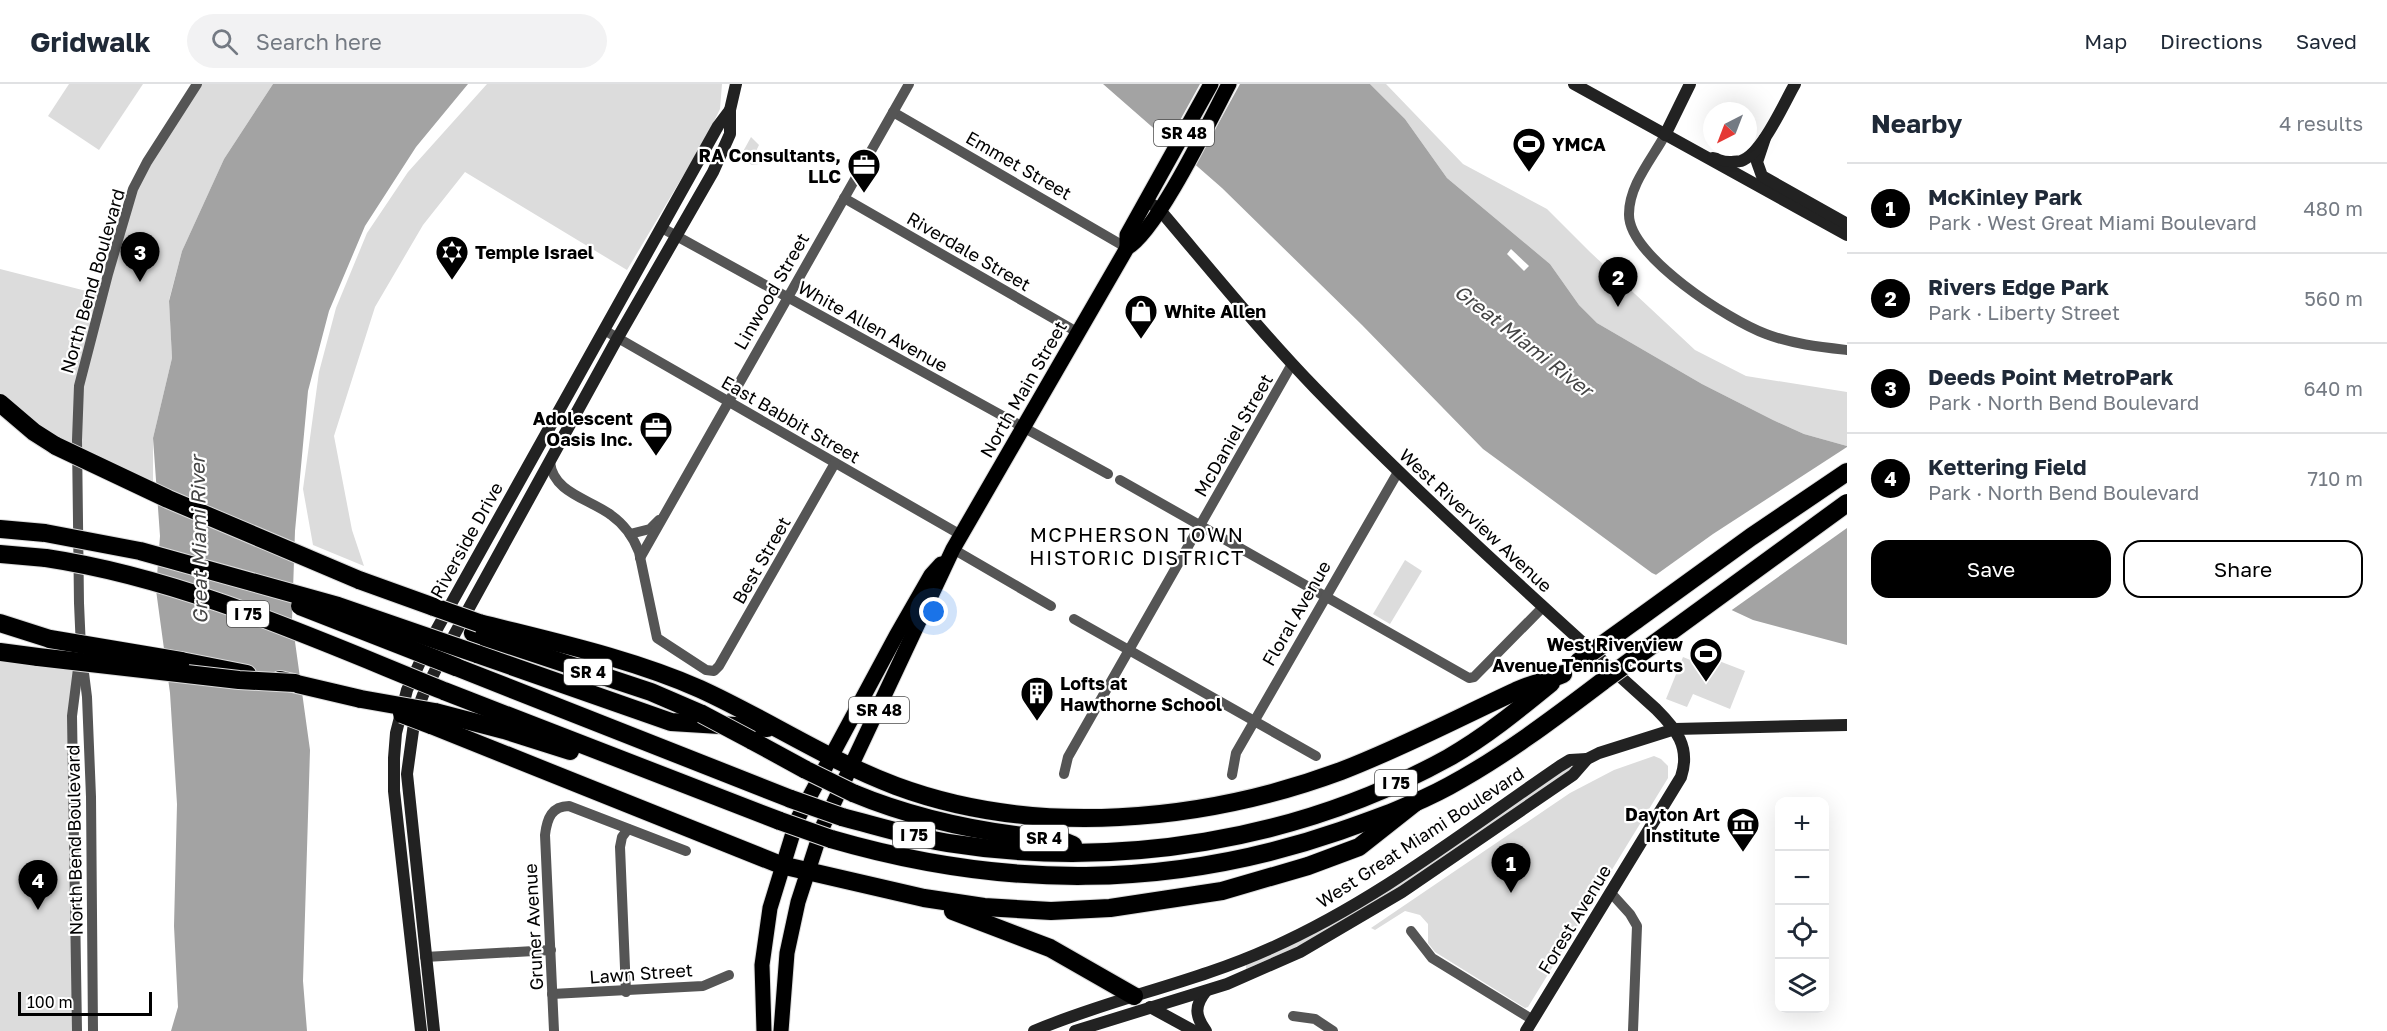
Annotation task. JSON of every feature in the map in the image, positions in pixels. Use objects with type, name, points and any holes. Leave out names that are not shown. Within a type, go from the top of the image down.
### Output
[{"type":"highway","points":[[0,403],[34,432],[56,446],[168,499],[432,611],[476,628],[641,667],[700,690],[852,767],[941,801],[979,810],[1026,815],[1123,816],[1218,805],[1340,771],[1438,730],[1519,690],[1563,674]]},
{"type":"highway","name":"I 75","points":[[0,529],[45,533],[112,544],[211,572],[842,817],[945,843],[1030,852],[1088,852],[1173,847],[1281,825],[1363,798],[1447,758],[1472,743],[1578,662],[1751,537],[1847,472]]},
{"type":"highway","name":"I 75","points":[[0,554],[46,558],[111,570],[177,588],[624,762],[831,839],[908,860],[964,869],[1059,877],[1104,877],[1188,870],[1249,859],[1327,836],[1416,802],[1483,767],[1545,726],[1847,503]]},
{"type":"highway","points":[[211,572],[338,606],[671,722],[761,726],[781,731]]},
{"type":"highway","points":[[0,623],[50,639],[295,683],[433,719],[504,730],[590,759],[624,762]]},
{"type":"highway","name":"SR 4","points":[[476,628],[651,692],[702,714],[853,793],[941,822],[997,833],[1061,840],[1088,852]]},
{"type":"highway","points":[[0,652],[239,680],[295,683]]},
{"type":"highway","points":[[433,719],[782,865],[807,873],[924,898],[984,907],[1051,911],[1110,908],[1193,897],[1308,866],[1359,847],[1416,802]]},
{"type":"highway","points":[[924,898],[936,905],[1012,932],[1057,952],[1134,996]]},
{"type":"main road","name":"Riverside Drive","points":[[434,1031],[407,792],[407,760],[415,716],[442,657],[723,152],[730,134],[730,111],[736,84]]},
{"type":"main road","name":"North Main Street","points":[[781,1031],[787,953],[807,873],[822,828],[954,549],[1127,248],[1138,242],[1153,205],[1157,181],[1211,84]]},
{"type":"main road","name":"North Main Street","points":[[1153,205],[1171,191],[1229,84]]},
{"type":"main road","points":[[1574,84],[1847,235]]},
{"type":"main road","points":[[1665,135],[1690,84]]},
{"type":"main road","points":[[1795,84],[1765,138],[1757,162],[1761,176],[1847,224]]},
{"type":"main road","name":"Riverside Drive","points":[[421,1031],[394,791],[393,758],[400,713],[407,690],[428,645],[718,126],[730,111]]},
{"type":"main road","points":[[1757,147],[1765,138]]},
{"type":"main road","points":[[1703,156],[1739,162],[1749,156]]},
{"type":"main road","name":"West Riverview Avenue","points":[[1153,205],[1292,364],[1398,472],[1675,729]]},
{"type":"main road","name":"North Main Street","points":[[764,1031],[762,965],[770,908],[797,820],[931,575],[954,549]]},
{"type":"main road","points":[[1675,729],[1847,725]]},
{"type":"main road","name":"West Great Miami Boulevard","points":[[1034,1031],[1087,1010],[1223,969],[1307,931],[1397,878],[1570,760],[1587,759],[1626,743],[1675,729]]},
{"type":"main road","name":"Forest Avenue","points":[[1526,1031],[1681,777],[1685,752],[1675,729]]},
{"type":"main road","name":"West Great Miami Boulevard","points":[[1075,1031],[1206,991],[1280,962],[1347,927],[1573,775],[1587,759]]},
{"type":"main road","points":[[1206,991],[1198,1004],[1196,1013],[1206,1031]]},
{"type":"main road","points":[[1134,996],[1194,1031]]},
{"type":"street","name":"North Bend Boulevard","points":[[93,1031],[91,797],[87,697],[81,649],[77,440],[82,370],[133,189],[147,162],[197,84]]},
{"type":"street","name":"Linwood Street","points":[[640,558],[909,84]]},
{"type":"street","name":"Emmet Street","points":[[893,112],[1127,248]]},
{"type":"street","points":[[1665,135],[1633,190],[1630,202],[1629,221],[1650,254],[1681,283],[1726,315],[1783,340],[1847,350]]},
{"type":"street","name":"Riverdale Street","points":[[844,198],[1077,332]]},
{"type":"street","name":"White Allen Avenue","points":[[663,228],[1108,474]]},
{"type":"street","name":"East Babbit Street","points":[[604,330],[962,536]]},
{"type":"street","name":"McDaniel Street","points":[[1064,774],[1068,758],[1292,364]]},
{"type":"street","points":[[550,462],[551,471],[558,482],[613,516],[630,534],[640,558]]},
{"type":"street","name":"Best Street","points":[[640,558],[657,638],[706,670],[714,671],[719,666],[835,463]]},
{"type":"street","name":"Floral Avenue","points":[[1232,775],[1236,753],[1398,472]]},
{"type":"street","points":[[1120,480],[1465,676],[1474,677],[1543,607]]},
{"type":"street","name":"Linwood Street","points":[[630,534],[650,530],[663,515]]},
{"type":"street","points":[[954,549],[1051,606]]},
{"type":"street","points":[[1074,620],[1316,756]]},
{"type":"street","name":"North Bend Boulevard","points":[[77,1031],[72,716],[81,649]]},
{"type":"street","name":"Gruner Avenue","points":[[554,1031],[545,835],[551,813],[559,806],[569,806],[628,829]]},
{"type":"street","points":[[626,992],[620,847],[622,837],[628,829],[686,851]]},
{"type":"street","points":[[1611,893],[1630,914],[1637,927],[1633,1031]]},
{"type":"street","points":[[1410,931],[1432,958],[1533,1020]]},
{"type":"street","points":[[425,957],[551,950]]},
{"type":"street","name":"Lawn Street","points":[[552,994],[626,992],[704,986],[729,975]]},
{"type":"street","points":[[1087,1010],[1094,1027]]},
{"type":"street","points":[[1293,1016],[1315,1019],[1333,1031]]},
{"type":"shaded area","points":[[69,84],[143,84],[99,150],[48,116]]},
{"type":"shaded area","points":[[197,84],[273,84],[224,159],[182,251],[169,300],[172,358],[153,438],[153,493],[20,421],[0,398],[0,269],[102,295],[133,189]]},
{"type":"shaded area","points":[[487,84],[722,84],[720,109],[708,134],[627,270],[465,172],[423,225],[375,307],[334,436],[352,530],[364,566],[313,545],[303,489],[319,372],[336,308],[367,233],[408,172]]},
{"type":"shaded area","points":[[1370,84],[1386,84],[1463,164],[1547,209],[1695,350],[1746,376],[1847,392],[1847,446],[1804,434],[1773,420],[1702,384],[1597,323],[1579,305],[1550,264],[1447,178],[1405,119]]},
{"type":"shaded area","points":[[751,137],[759,145],[754,155],[759,164],[752,165],[740,157]]},
{"type":"shaded area","points":[[1405,560],[1422,571],[1390,624],[1373,614]]},
{"type":"shaded area","points":[[81,649],[73,695],[77,1031],[0,1031],[0,651]]},
{"type":"shaded area","name":"West Riverview Avenue Tennis Courts","points":[[1706,656],[1745,671],[1730,709],[1693,694],[1687,707],[1666,699],[1683,657],[1703,665]]},
{"type":"shaded area","points":[[1654,756],[1668,766],[1668,778],[1528,1007],[1525,1008],[1435,952],[1428,943],[1428,924],[1420,915],[1405,911],[1375,930],[1371,928],[1570,793],[1614,770]]},
{"type":"shaded area","points":[[1570,766],[1573,768],[1404,885],[1308,942],[1246,969],[1246,965],[1348,915]]},
{"type":"water","name":"Great Miami River","points":[[273,84],[468,84],[416,147],[365,226],[329,311],[308,391],[295,531],[292,620],[310,750],[303,981],[307,1031],[171,1031],[178,1007],[174,926],[177,804],[170,693],[156,590],[160,536],[153,438],[172,358],[169,301],[182,251],[224,159]]},
{"type":"water","name":"Great Miami River","points":[[1103,84],[1370,84],[1405,119],[1447,178],[1550,264],[1579,305],[1597,323],[1702,384],[1773,420],[1804,434],[1847,446],[1847,645],[1753,620],[1652,573],[1483,449],[1362,325],[1222,188]]},
{"type":"pier","points":[[1200,84],[1240,84],[1194,168],[1167,144]]},
{"type":"pier","points":[[1511,249],[1529,266],[1524,271],[1507,254]]},
{"type":"pier","points":[[1847,447],[1847,528],[1729,612],[1653,577],[1713,534]]},
{"type":"place","name":"YMCA","points":[[1529,173]]},
{"type":"place","name":"RA Consultants, LLC","points":[[864,194]]},
{"type":"place","name":"Temple Israel","points":[[452,281]]},
{"type":"place","name":"Deeds Point MetroPark","points":[[140,282]]},
{"type":"place","name":"Rivers Edge Park","points":[[1618,307]]},
{"type":"place","name":"White Allen","points":[[1141,340]]},
{"type":"place","name":"Adolescent Oasis Inc.","points":[[656,457]]},
{"type":"place","name":"West Riverview Avenue Tennis Courts","points":[[1706,683]]},
{"type":"place","name":"Lofts at Hawthorne School","points":[[1037,722]]},
{"type":"place","name":"Dayton Art Institute","points":[[1743,853]]},
{"type":"place","name":"McKinley Park","points":[[1511,893]]},
{"type":"place","name":"Kettering Field","points":[[38,910]]},
{"type":"district","name":"MCPHERSON TOWN HISTORIC DISTRICT","points":[[1137,546]]}]
